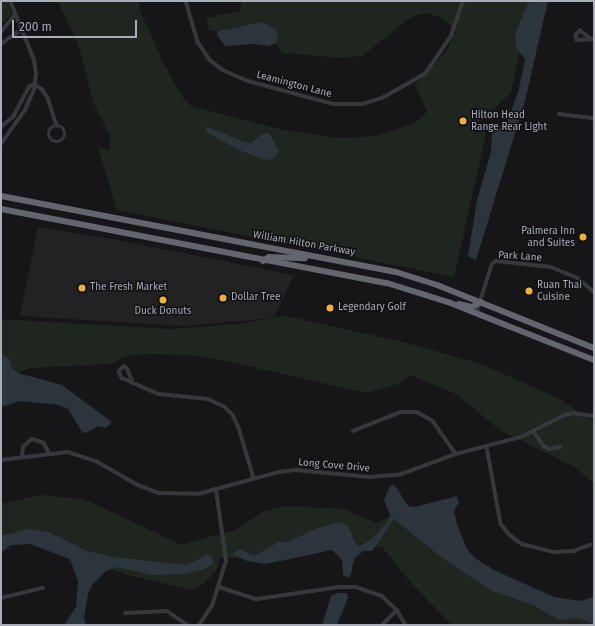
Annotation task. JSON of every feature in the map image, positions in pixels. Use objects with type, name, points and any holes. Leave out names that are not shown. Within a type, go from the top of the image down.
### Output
[{"type":"highway","name":"William Hilton Parkway","points":[[1,196],[416,278],[481,302],[594,348]]},
{"type":"highway","points":[[1,209],[263,261],[386,283],[472,307],[481,302]]},
{"type":"highway","points":[[263,261],[269,257],[326,259]]},
{"type":"highway","points":[[428,295],[592,359]]},
{"type":"street","points":[[1,144],[25,110],[36,74],[34,60],[22,30],[14,15],[10,1]]},
{"type":"street","name":"Leamington Lane","points":[[186,1],[198,42],[210,60],[223,70],[248,82],[333,104],[364,104],[382,98],[425,74],[451,36],[463,1]]},
{"type":"street","points":[[1,32],[14,15]]},
{"type":"street","points":[[1,44],[22,30]]},
{"type":"street","points":[[34,84],[42,89],[48,98],[57,126]]},
{"type":"street","points":[[1,127],[13,117],[30,87],[34,84]]},
{"type":"street","points":[[559,114],[593,117]]},
{"type":"street","points":[[57,126],[63,128],[65,134],[62,140],[56,142],[51,139],[49,133],[51,128],[57,126]]},
{"type":"street","name":"Park Lane","points":[[476,315],[492,264],[496,261],[551,267],[578,278],[594,292]]},
{"type":"street","points":[[132,381],[159,394],[208,399],[225,407],[233,414],[239,428],[254,478]]},
{"type":"street","points":[[353,431],[401,412],[417,412],[433,421],[456,454]]},
{"type":"street","name":"Long Cove Drive","points":[[1,460],[49,453],[80,455],[96,461],[138,485],[159,492],[180,495],[216,490],[254,478],[296,470],[387,477],[402,474],[456,454],[486,447],[534,432],[564,415],[573,413],[594,416]]},
{"type":"street","points":[[534,432],[544,446],[549,449],[560,447]]},
{"type":"street","points":[[22,457],[23,447],[32,439],[44,444],[49,453]]},
{"type":"street","points":[[486,447],[501,524],[510,535],[522,544],[555,552],[574,551],[590,545]]},
{"type":"street","points":[[199,625],[212,606],[226,561],[216,490]]},
{"type":"street","points":[[219,587],[257,599],[339,587],[356,587],[382,596],[397,610],[406,625]]},
{"type":"street","points":[[1,598],[43,588]]},
{"type":"street","points":[[382,625],[397,610]]},
{"type":"street","points":[[125,613],[167,611],[188,625]]},
{"type":"shaded area","points":[[1,1],[8,1],[11,14],[1,26]]},
{"type":"shaded area","points":[[58,1],[139,1],[140,11],[164,64],[183,98],[191,106],[283,130],[339,138],[376,136],[415,123],[427,112],[415,85],[445,53],[456,32],[450,25],[440,17],[426,13],[411,17],[362,56],[342,58],[282,53],[276,43],[278,36],[256,23],[218,31],[209,30],[206,18],[240,11],[242,1],[529,1],[515,33],[519,55],[511,93],[478,123],[486,134],[454,277],[117,210],[98,148],[110,150],[110,136],[94,104],[80,50]]},
{"type":"shaded area","points":[[529,1],[548,1],[525,101],[476,260],[468,256],[477,200],[491,152],[492,133],[507,123],[519,89],[525,59],[517,50],[515,33]]},
{"type":"shaded area","points":[[262,22],[275,29],[278,36],[276,43],[269,46],[253,44],[225,46],[217,35],[218,31]]},
{"type":"shaded area","points":[[207,127],[251,143],[262,134],[269,133],[279,151],[272,160],[263,159],[239,150],[206,132]]},
{"type":"shaded area","points":[[38,227],[107,238],[294,275],[274,318],[185,326],[20,316]]},
{"type":"shaded area","points":[[286,316],[403,342],[481,364],[556,397],[594,422],[594,484],[576,468],[500,430],[456,394],[410,375],[398,384],[366,393],[226,361],[186,355],[142,354],[126,356],[111,364],[31,368],[1,379],[1,319],[169,329],[237,324]]},
{"type":"shaded area","points":[[1,355],[9,358],[12,368],[18,373],[62,385],[112,422],[106,428],[98,426],[86,433],[82,432],[68,409],[59,405],[20,401],[1,407]]},
{"type":"shaded area","points":[[394,484],[408,506],[415,507],[457,496],[459,502],[454,511],[457,524],[467,549],[475,558],[494,570],[554,597],[580,601],[594,597],[594,624],[579,618],[559,620],[533,605],[492,591],[441,557],[394,519],[372,551],[363,551],[354,559],[350,578],[343,575],[342,560],[332,550],[266,564],[247,561],[232,554],[240,549],[254,556],[279,542],[287,542],[318,528],[340,522],[348,526],[355,543],[359,546],[364,544],[373,538],[389,520],[390,515],[384,500],[390,486]]},
{"type":"shaded area","points":[[40,495],[84,499],[182,545],[234,530],[265,511],[286,506],[343,509],[377,523],[398,513],[514,590],[594,608],[594,625],[452,625],[412,584],[382,547],[343,543],[263,558],[220,558],[217,569],[205,583],[192,590],[128,575],[79,558],[43,537],[1,546],[1,504]]},
{"type":"shaded area","points":[[27,529],[49,532],[85,550],[113,557],[186,565],[207,555],[211,556],[214,563],[205,569],[184,574],[152,575],[117,567],[106,571],[93,584],[88,594],[84,618],[86,625],[64,625],[76,607],[78,581],[70,559],[30,544],[11,545],[1,553],[1,536]]},
{"type":"shaded area","points":[[338,593],[347,593],[348,598],[337,625],[322,625],[331,596]]},
{"type":"place","name":"Hilton Head Range Rear Light","points":[[463,121]]},
{"type":"place","name":"Palmera Inn and Suites","points":[[583,237]]},
{"type":"place","name":"The Fresh Market","points":[[82,288]]},
{"type":"place","name":"Ruan Thai Cuisine","points":[[529,291]]},
{"type":"place","name":"Dollar Tree","points":[[223,298]]},
{"type":"place","name":"Duck Donuts","points":[[163,300]]},
{"type":"place","name":"Legendary Golf","points":[[330,308]]}]
